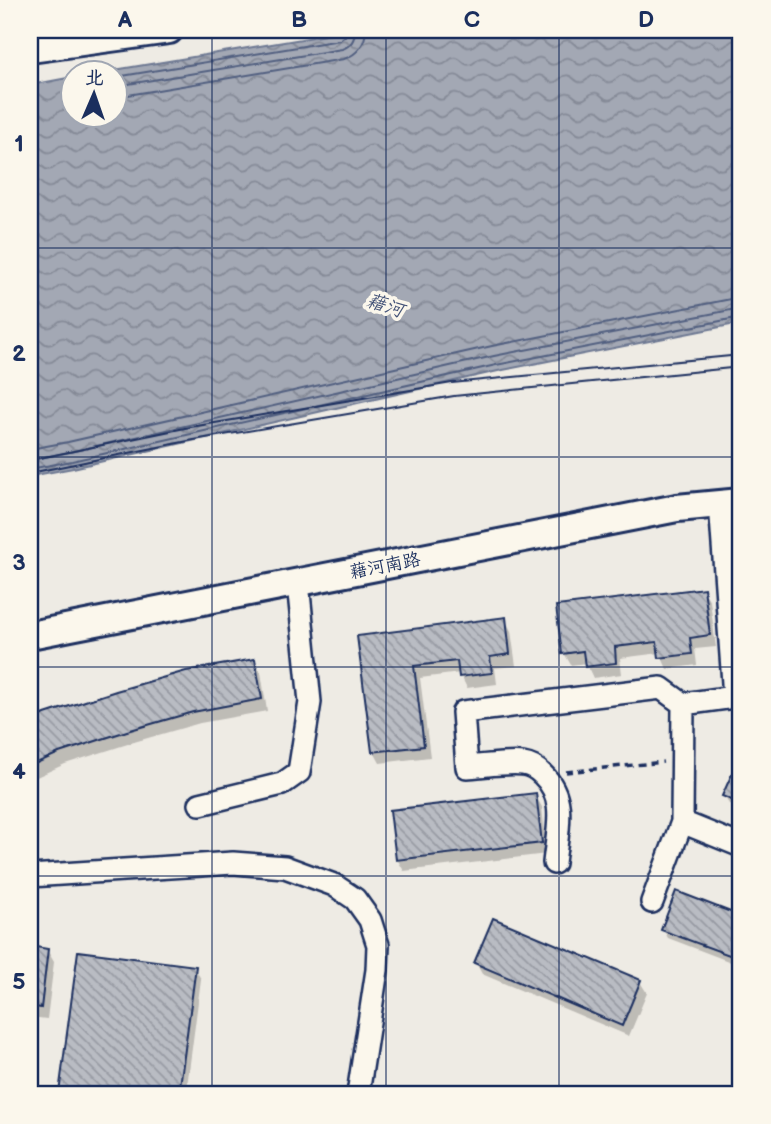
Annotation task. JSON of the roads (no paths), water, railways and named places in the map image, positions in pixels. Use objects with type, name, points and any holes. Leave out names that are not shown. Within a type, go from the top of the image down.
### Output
[{"type":"main road","points":[[30,49],[169,30]]},
{"type":"main road","name":"藉河南路","points":[[30,635],[677,508],[731,503]]},
{"type":"street","points":[[554,863],[560,807],[556,793],[538,770],[524,764],[467,767],[463,712],[661,688],[683,704],[734,697],[731,503]]},
{"type":"street","points":[[200,804],[282,784],[299,772],[310,702],[298,583]]},
{"type":"street","points":[[652,902],[682,822],[683,704]]},
{"type":"street","points":[[682,822],[741,846]]},
{"type":"street","points":[[30,876],[233,863],[285,867],[334,885],[355,899],[370,920],[377,945],[377,970],[358,1094]]},
{"type":"water","name":"藉河","points":[[356,30],[741,30],[741,323],[498,371],[30,476],[30,85],[60,79],[60,130],[130,130],[130,67]]},
{"type":"tram line","points":[[30,460],[185,428],[452,383],[741,355]]},
{"type":"tram line","points":[[30,473],[188,441],[454,396],[741,367]]}]
